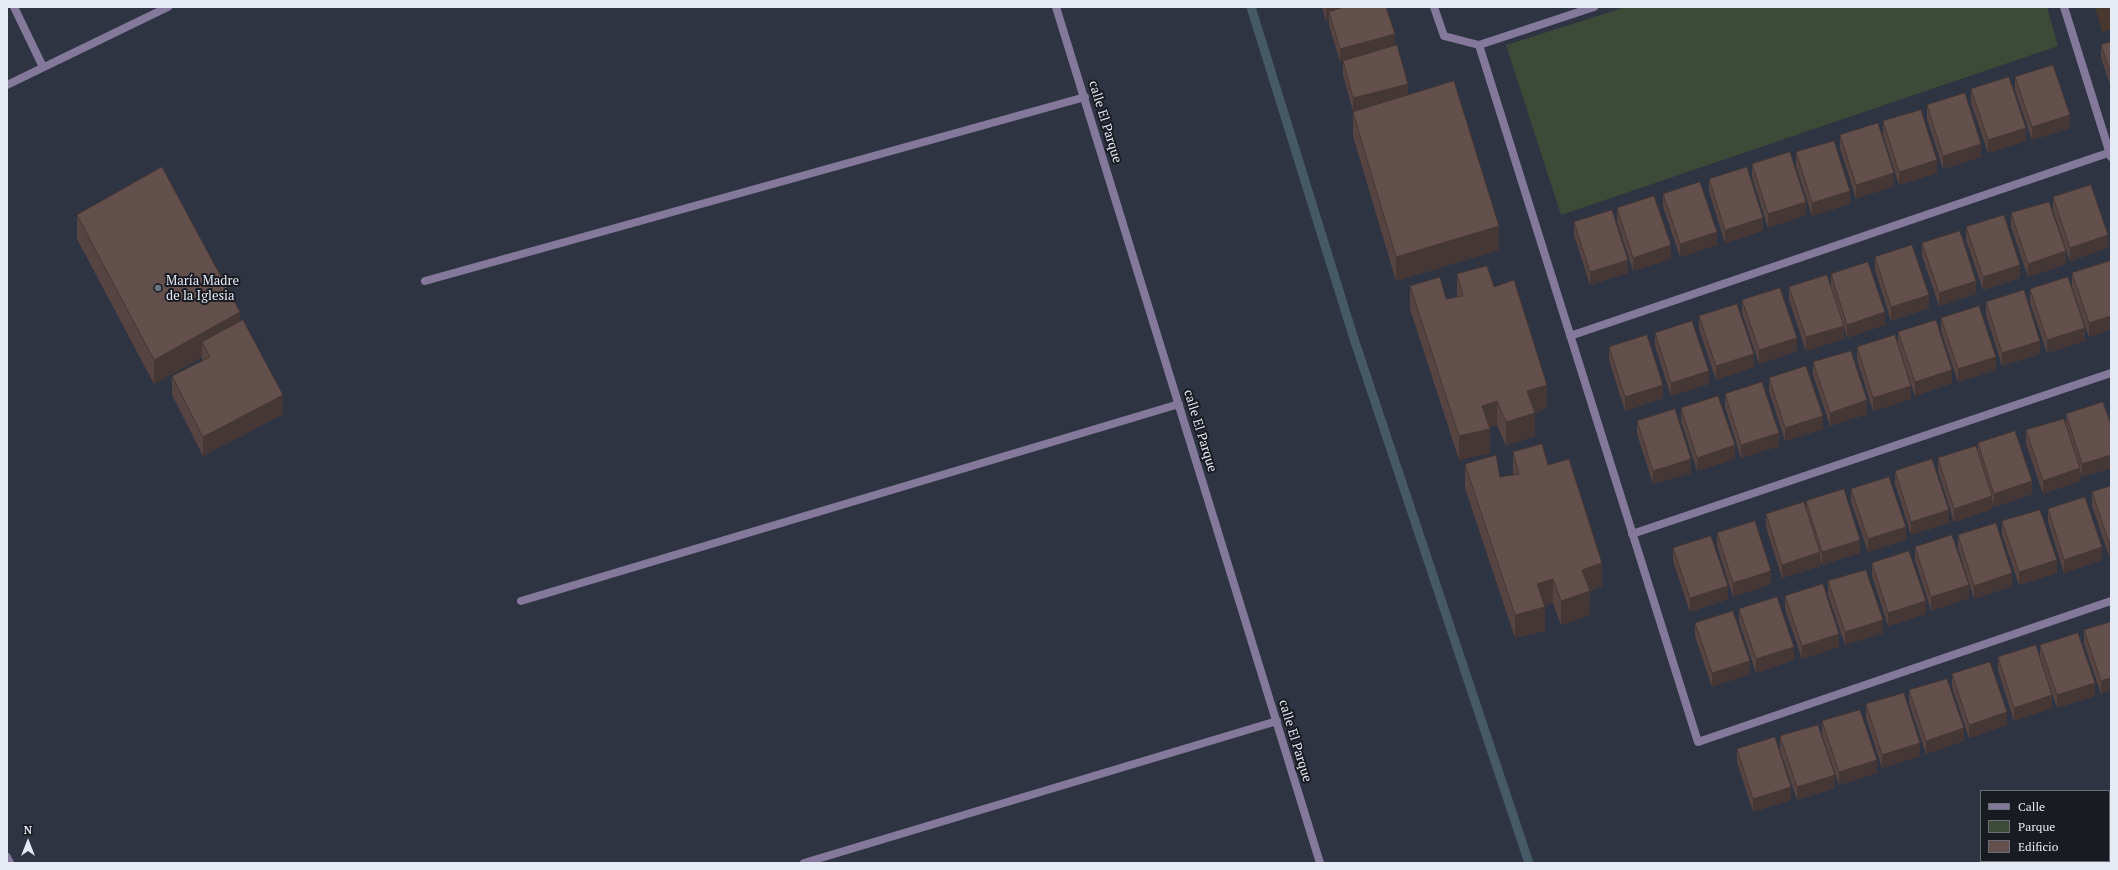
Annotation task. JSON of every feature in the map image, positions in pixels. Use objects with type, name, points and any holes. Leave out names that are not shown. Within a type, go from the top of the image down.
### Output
[{"type":"street","points":[[14,7],[43,67]]},
{"type":"street","points":[[7,85],[168,7]]},
{"type":"street","name":"calle El Parque","points":[[1056,7],[1320,863]]},
{"type":"street","points":[[1434,7],[1444,36],[1479,45],[1594,7]]},
{"type":"street","points":[[1570,336],[2111,154],[2064,7]]},
{"type":"street","points":[[1479,45],[1698,742],[2111,601]]},
{"type":"street","points":[[425,281],[1085,97]]},
{"type":"street","points":[[1632,534],[2111,373]]},
{"type":"street","points":[[521,601],[1179,404]]},
{"type":"street","points":[[804,863],[1277,721]]},
{"type":"street","points":[[7,857],[10,863]]},
{"type":"shaded area","points":[[2095,7],[2111,7],[2111,29],[2102,32]]},
{"type":"green space","points":[[1626,7],[2047,7],[2058,46],[1561,215],[1506,45]]},
{"type":"building","points":[[1345,7],[1386,7],[1395,34],[1340,49],[1329,12]]},
{"type":"building","points":[[2111,42],[2111,74],[2101,45]]},
{"type":"building","points":[[1397,45],[1408,84],[1353,98],[1343,61]]},
{"type":"building","points":[[2053,65],[2070,115],[2032,127],[2015,77]]},
{"type":"building","points":[[2009,77],[2026,128],[1988,140],[1971,89]]},
{"type":"building","points":[[1454,81],[1499,226],[1396,257],[1353,112]]},
{"type":"building","points":[[1965,93],[1981,144],[1943,156],[1927,105]]},
{"type":"building","points":[[1921,110],[1937,160],[1899,172],[1883,121]]},
{"type":"building","points":[[1878,123],[1894,173],[1856,185],[1840,135]]},
{"type":"building","points":[[1834,141],[1850,191],[1812,203],[1796,152]]},
{"type":"building","points":[[1790,152],[1806,202],[1768,214],[1752,164]]},
{"type":"building","name":"María Madre de la Iglesia","points":[[162,167],[240,312],[154,360],[77,215]]},
{"type":"building","points":[[1747,167],[1763,218],[1725,230],[1709,179]]},
{"type":"building","points":[[1700,182],[1717,232],[1680,244],[1663,194]]},
{"type":"building","points":[[2091,185],[2108,235],[2070,248],[2053,197]]},
{"type":"building","points":[[1654,196],[1671,245],[1633,258],[1617,208]]},
{"type":"building","points":[[2049,202],[2066,251],[2028,264],[2011,213]]},
{"type":"building","points":[[1612,210],[1628,260],[1590,272],[1574,222]]},
{"type":"building","points":[[2004,215],[2020,265],[1983,277],[1966,227]]},
{"type":"building","points":[[1960,231],[1976,281],[1939,293],[1922,243]]},
{"type":"building","points":[[1912,245],[1929,295],[1891,307],[1875,257]]},
{"type":"building","points":[[2110,261],[2111,316],[2089,323],[2072,273]]},
{"type":"building","points":[[1868,262],[1885,312],[1847,325],[1831,274]]},
{"type":"building","points":[[1487,266],[1494,287],[1514,280],[1547,385],[1527,391],[1535,413],[1506,422],[1497,401],[1482,406],[1490,429],[1459,436],[1410,286],[1440,277],[1446,299],[1463,296],[1457,274]]},
{"type":"building","points":[[1827,275],[1844,326],[1806,337],[1789,287]]},
{"type":"building","points":[[2068,277],[2085,328],[2047,340],[2030,289]]},
{"type":"building","points":[[1780,288],[1797,338],[1759,350],[1742,300]]},
{"type":"building","points":[[2024,290],[2040,341],[2002,353],[1986,302]]},
{"type":"building","points":[[1737,304],[1754,354],[1716,366],[1699,316]]},
{"type":"building","points":[[1979,306],[1996,357],[1958,369],[1941,318]]},
{"type":"building","points":[[243,320],[283,395],[203,437],[172,376],[210,357],[202,342]]},
{"type":"building","points":[[1936,320],[1952,370],[1915,382],[1898,332]]},
{"type":"building","points":[[1692,321],[1709,371],[1671,383],[1655,333]]},
{"type":"building","points":[[1647,335],[1663,385],[1625,397],[1609,347]]},
{"type":"building","points":[[1895,335],[1911,386],[1873,398],[1857,347]]},
{"type":"building","points":[[1851,351],[1867,400],[1830,413],[1813,362]]},
{"type":"building","points":[[1806,366],[1823,416],[1785,428],[1769,378]]},
{"type":"building","points":[[1762,382],[1779,433],[1741,445],[1725,394]]},
{"type":"building","points":[[1718,396],[1735,445],[1697,458],[1681,408]]},
{"type":"building","points":[[2103,402],[2111,425],[2111,455],[2082,464],[2066,414]]},
{"type":"building","points":[[1675,409],[1691,459],[1653,471],[1637,421]]},
{"type":"building","points":[[2064,419],[2080,468],[2043,481],[2026,430]]},
{"type":"building","points":[[2015,431],[2032,481],[1994,494],[1978,443]]},
{"type":"building","points":[[1542,444],[1548,465],[1569,459],[1602,563],[1582,570],[1590,591],[1561,601],[1553,579],[1537,584],[1545,607],[1515,615],[1465,464],[1496,455],[1500,477],[1519,474],[1513,452]]},
{"type":"building","points":[[1976,446],[1992,496],[1954,509],[1938,458]]},
{"type":"building","points":[[1932,459],[1949,510],[1911,522],[1895,471]]},
{"type":"building","points":[[1889,477],[1906,527],[1868,539],[1851,489]]},
{"type":"building","points":[[2111,486],[2111,542],[2109,543],[2092,492]]},
{"type":"building","points":[[1844,489],[1860,540],[1822,552],[1806,501]]},
{"type":"building","points":[[2085,497],[2102,547],[2064,560],[2048,509]]},
{"type":"building","points":[[1804,502],[1820,552],[1782,565],[1766,514]]},
{"type":"building","points":[[2040,510],[2057,560],[2019,572],[2002,521]]},
{"type":"building","points":[[1755,521],[1771,571],[1733,583],[1717,533]]},
{"type":"building","points":[[1996,523],[2012,573],[1974,586],[1958,535]]},
{"type":"building","points":[[1952,535],[1969,585],[1931,597],[1915,547]]},
{"type":"building","points":[[1711,536],[1728,586],[1690,598],[1673,548]]},
{"type":"building","points":[[1909,551],[1926,601],[1888,613],[1872,563]]},
{"type":"building","points":[[1866,570],[1883,620],[1845,632],[1828,581]]},
{"type":"building","points":[[1823,584],[1839,634],[1802,646],[1785,596]]},
{"type":"building","points":[[1777,597],[1794,647],[1756,659],[1739,609]]},
{"type":"building","points":[[1733,611],[1750,661],[1712,673],[1695,623]]},
{"type":"building","points":[[2111,622],[2111,678],[2101,681],[2084,630]]},
{"type":"building","points":[[2078,633],[2095,683],[2057,695],[2040,645]]},
{"type":"building","points":[[2036,645],[2052,695],[2014,708],[1998,657]]},
{"type":"building","points":[[1990,662],[2007,712],[1969,725],[1952,674]]},
{"type":"building","points":[[1947,679],[1964,728],[1926,741],[1909,690]]},
{"type":"building","points":[[1904,693],[1920,743],[1882,755],[1866,704]]},
{"type":"building","points":[[1860,710],[1877,760],[1839,772],[1822,721]]},
{"type":"building","points":[[1818,725],[1835,775],[1797,787],[1780,736]]},
{"type":"building","points":[[1775,737],[1791,787],[1753,799],[1737,749]]},
{"type":"waterway","points":[[1251,7],[1354,339],[1529,863]]},
{"type":"place","name":"María Madre de la Iglesia","points":[[158,288]]}]
